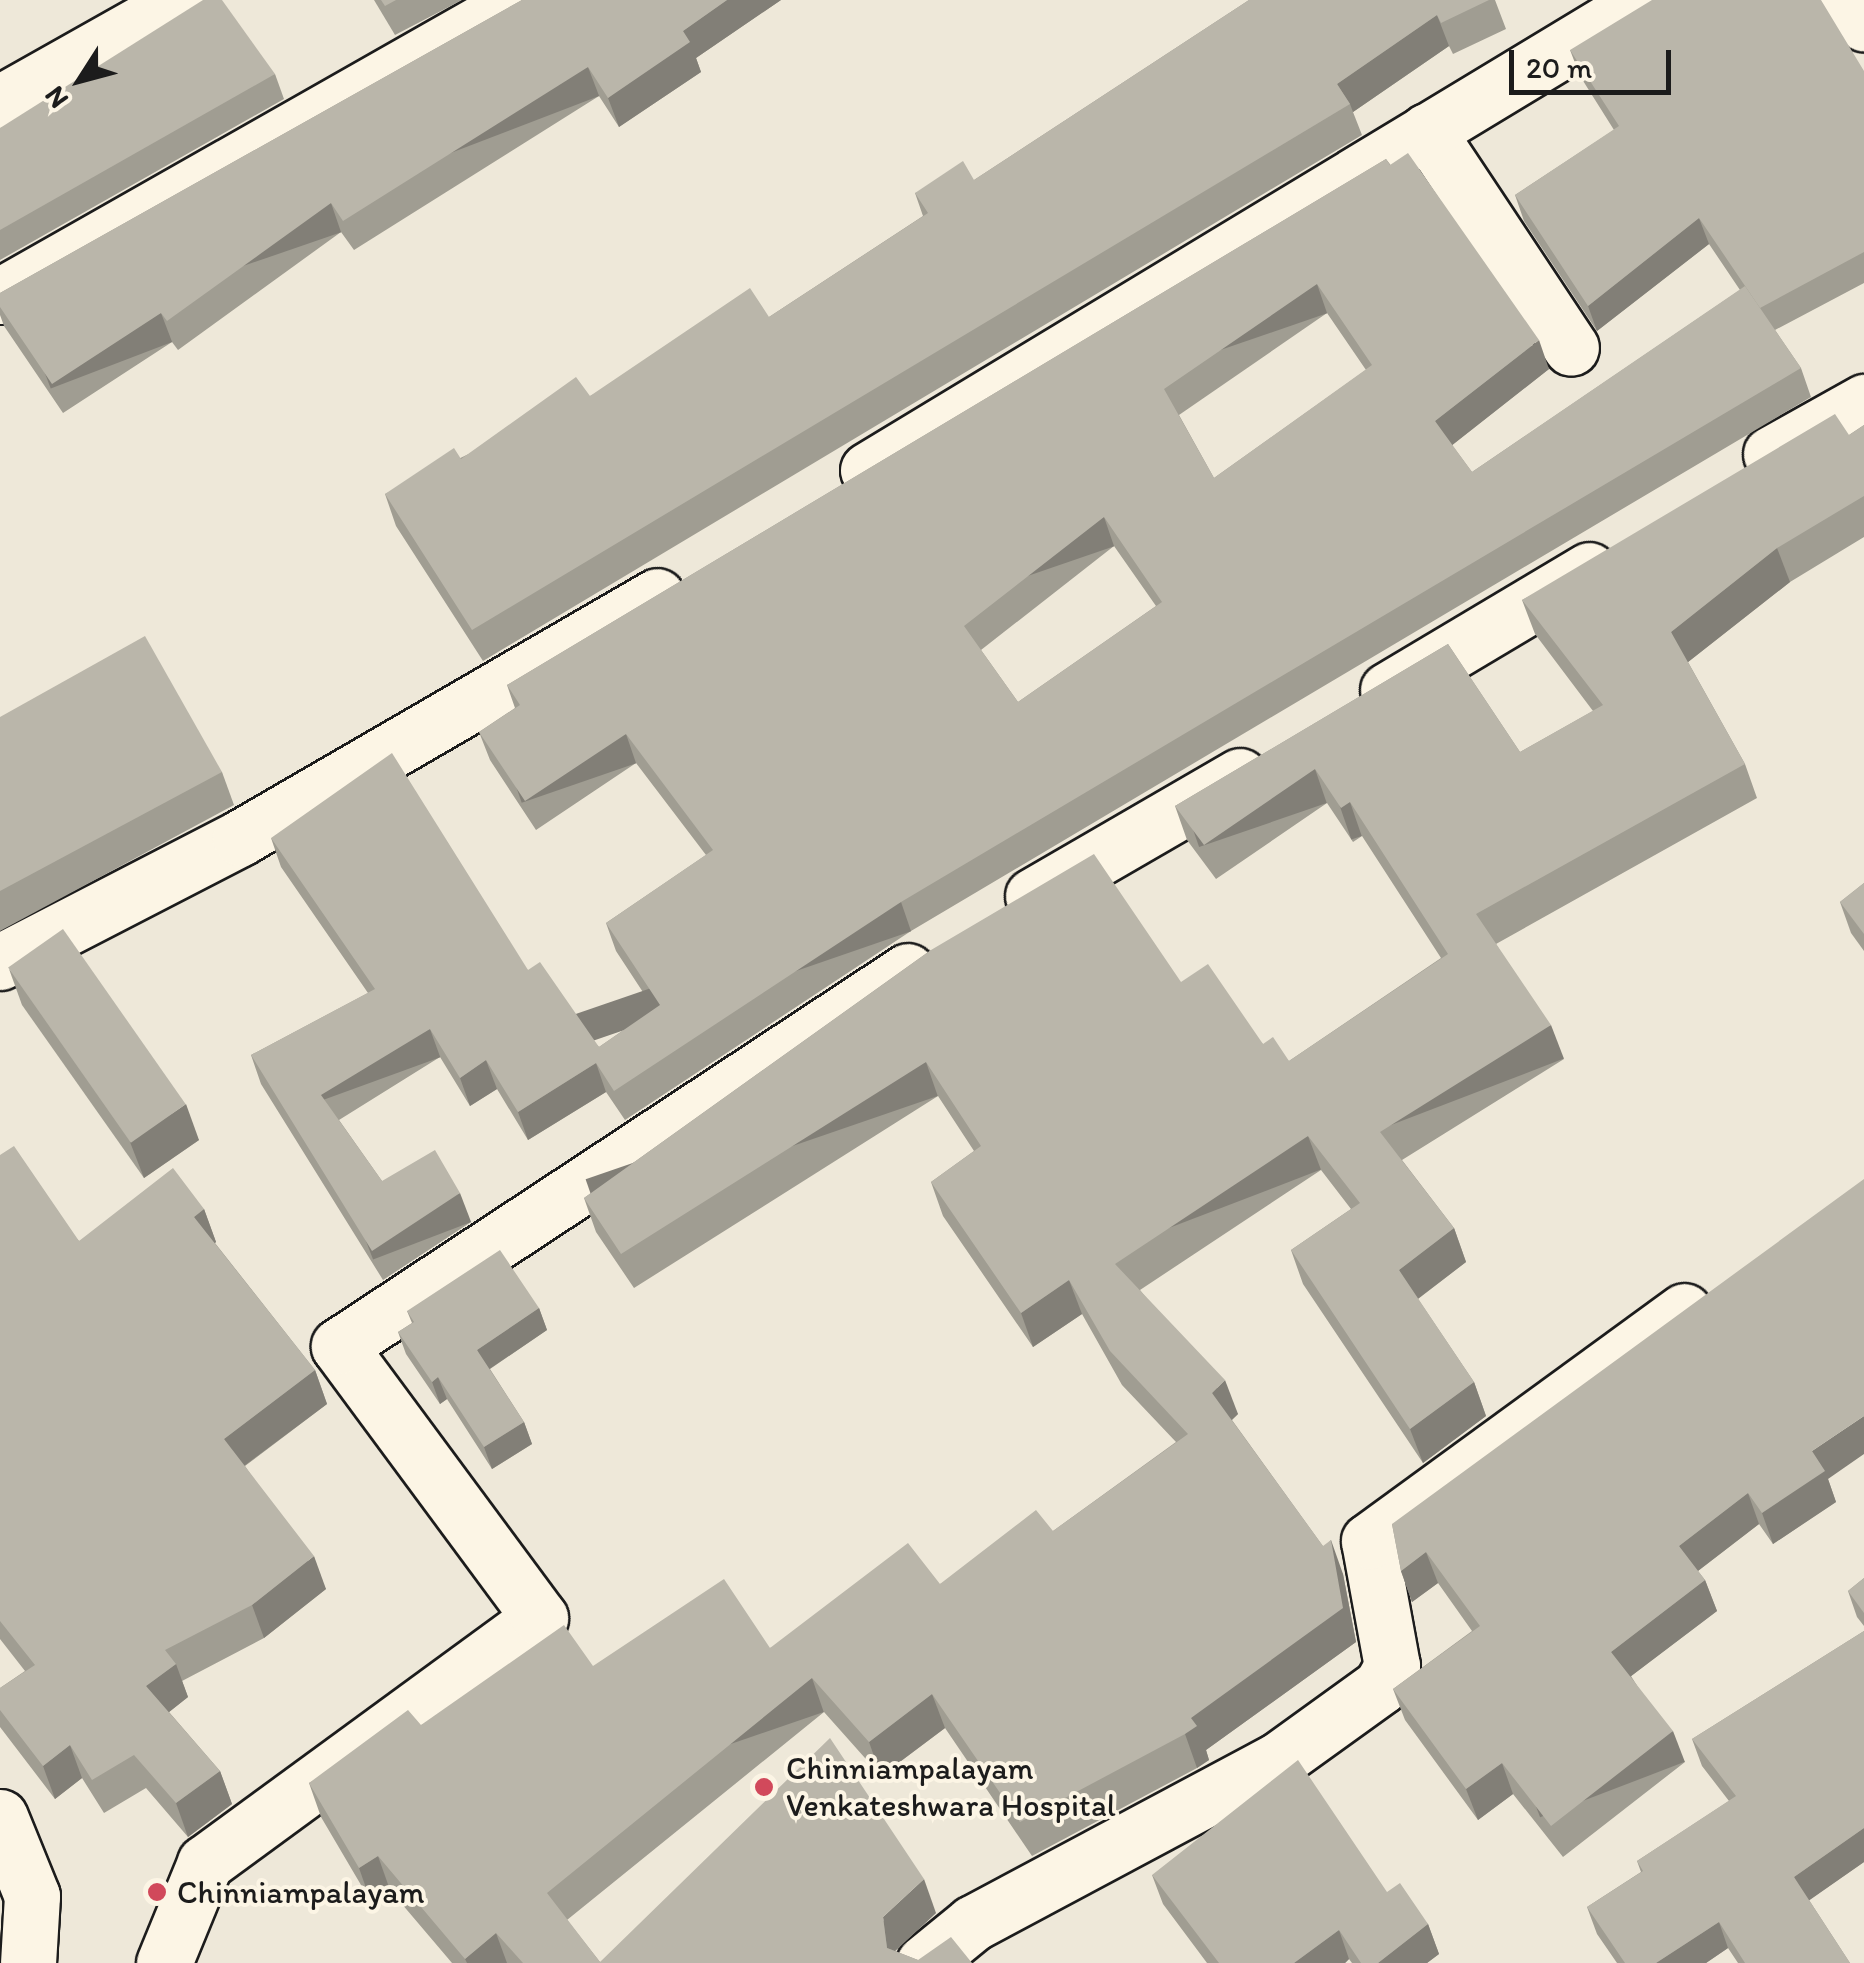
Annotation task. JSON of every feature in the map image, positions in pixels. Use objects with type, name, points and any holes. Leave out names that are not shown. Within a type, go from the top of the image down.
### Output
[{"type":"street","points":[[0,103],[182,0]]},
{"type":"street","points":[[0,296],[520,0]]},
{"type":"street","points":[[824,498],[1645,0]]},
{"type":"street","points":[[1847,0],[1864,23]]},
{"type":"street","points":[[1427,132],[1571,348]]},
{"type":"street","points":[[1729,481],[1864,402]]},
{"type":"street","points":[[1349,712],[1632,543]]},
{"type":"street","points":[[0,962],[240,838],[706,568]]},
{"type":"street","points":[[164,1963],[206,1864],[540,1618],[339,1346],[978,928],[1282,752]]},
{"type":"street","points":[[924,1963],[973,1923],[1277,1761],[1381,1686],[1392,1666],[1369,1541],[1728,1280]]},
{"type":"street","points":[[0,1816],[32,1896],[32,1952]]},
{"type":"building","points":[[203,0],[222,0],[275,74],[0,230],[0,128]]},
{"type":"building","points":[[522,0],[727,0],[683,31],[690,42],[608,98],[588,67],[343,221],[331,203],[167,321],[161,313],[52,384],[0,307],[0,293]]},
{"type":"building","points":[[1249,0],[1489,0],[1441,23],[1437,15],[1337,84],[1350,104],[472,630],[385,494],[454,448],[461,459],[576,377],[590,396],[750,288],[769,317],[928,213],[915,193],[963,161],[974,180]]},
{"type":"building","points":[[1652,0],[1821,0],[1864,71],[1864,252],[1760,308],[1699,218],[1588,306],[1515,195],[1619,126],[1570,50]]},
{"type":"building","points":[[1408,153],[1539,340],[1435,421],[1472,472],[1745,286],[1801,368],[901,902],[614,1091],[596,1063],[518,1112],[486,1060],[460,1078],[430,1029],[321,1095],[382,1181],[435,1150],[460,1193],[372,1251],[251,1055],[375,989],[271,838],[392,753],[528,970],[540,962],[599,1047],[660,1005],[606,923],[713,850],[626,734],[525,801],[479,732],[520,705],[507,685],[1386,159],[1390,165]],"holes":[[[1317,284],[1372,365],[1214,478],[1164,389]],[[1104,517],[1162,602],[1018,702],[964,626]]]},
{"type":"building","points":[[1835,414],[1849,435],[1864,425],[1864,496],[1777,548],[1671,632],[1745,764],[1476,914],[1551,1025],[1380,1132],[1454,1228],[1399,1270],[1474,1382],[1410,1429],[1291,1250],[1360,1203],[1308,1136],[1115,1264],[1225,1380],[1212,1393],[1323,1546],[1331,1540],[1343,1608],[1191,1718],[1197,1726],[1185,1734],[1020,1822],[932,1694],[869,1742],[812,1678],[547,1893],[600,1962],[830,1738],[924,1879],[883,1917],[887,1948],[918,1960],[951,1937],[972,1963],[523,1963],[496,1933],[465,1959],[378,1856],[359,1868],[309,1783],[408,1710],[421,1725],[564,1625],[593,1666],[724,1579],[770,1648],[908,1543],[940,1584],[1036,1510],[1053,1531],[1188,1434],[1110,1351],[1069,1280],[1021,1313],[931,1182],[981,1146],[926,1062],[621,1254],[584,1198],[931,950],[1094,854],[1181,982],[1208,964],[1263,1044],[1273,1037],[1289,1061],[1448,954],[1350,802],[1341,808],[1315,769],[1204,845],[1175,806],[1448,644],[1520,752],[1603,705],[1522,600]]},
{"type":"building","points":[[145,636],[222,772],[0,891],[0,717]]},
{"type":"building","points":[[1864,883],[1864,934],[1840,902]]},
{"type":"building","points":[[63,929],[186,1104],[131,1143],[8,967]]},
{"type":"building","points":[[14,1146],[79,1241],[173,1168],[204,1209],[194,1217],[315,1370],[224,1439],[314,1556],[252,1605],[165,1650],[176,1664],[146,1686],[220,1771],[176,1803],[134,1755],[92,1780],[70,1745],[43,1766],[0,1710],[0,1688],[35,1665],[0,1621],[0,1155]]},
{"type":"building","points":[[1864,1179],[1864,1416],[1812,1451],[1825,1471],[1762,1513],[1748,1493],[1679,1546],[1705,1580],[1611,1652],[1673,1731],[1551,1826],[1502,1763],[1466,1789],[1393,1689],[1480,1626],[1426,1552],[1401,1571],[1392,1524]]},
{"type":"building","points":[[500,1250],[539,1308],[477,1350],[524,1422],[484,1447],[438,1377],[432,1382],[398,1332],[414,1322],[407,1311]]},
{"type":"building","points":[[1864,1578],[1864,1613],[1848,1591]]},
{"type":"building","points":[[1864,1631],[1864,1828],[1794,1877],[1850,1963],[1745,1963],[1719,1922],[1656,1963],[1625,1963],[1587,1907],[1643,1871],[1637,1861],[1736,1796],[1692,1739]]},
{"type":"building","points":[[1298,1760],[1387,1892],[1400,1883],[1428,1924],[1378,1963],[1361,1963],[1339,1930],[1294,1963],[1219,1963],[1152,1875]]},
{"type":"place","name":"Chinniampalayam Venkateshwara Hospital","points":[[764,1787]]},
{"type":"place","name":"Chinniampalayam","points":[[157,1892]]}]
